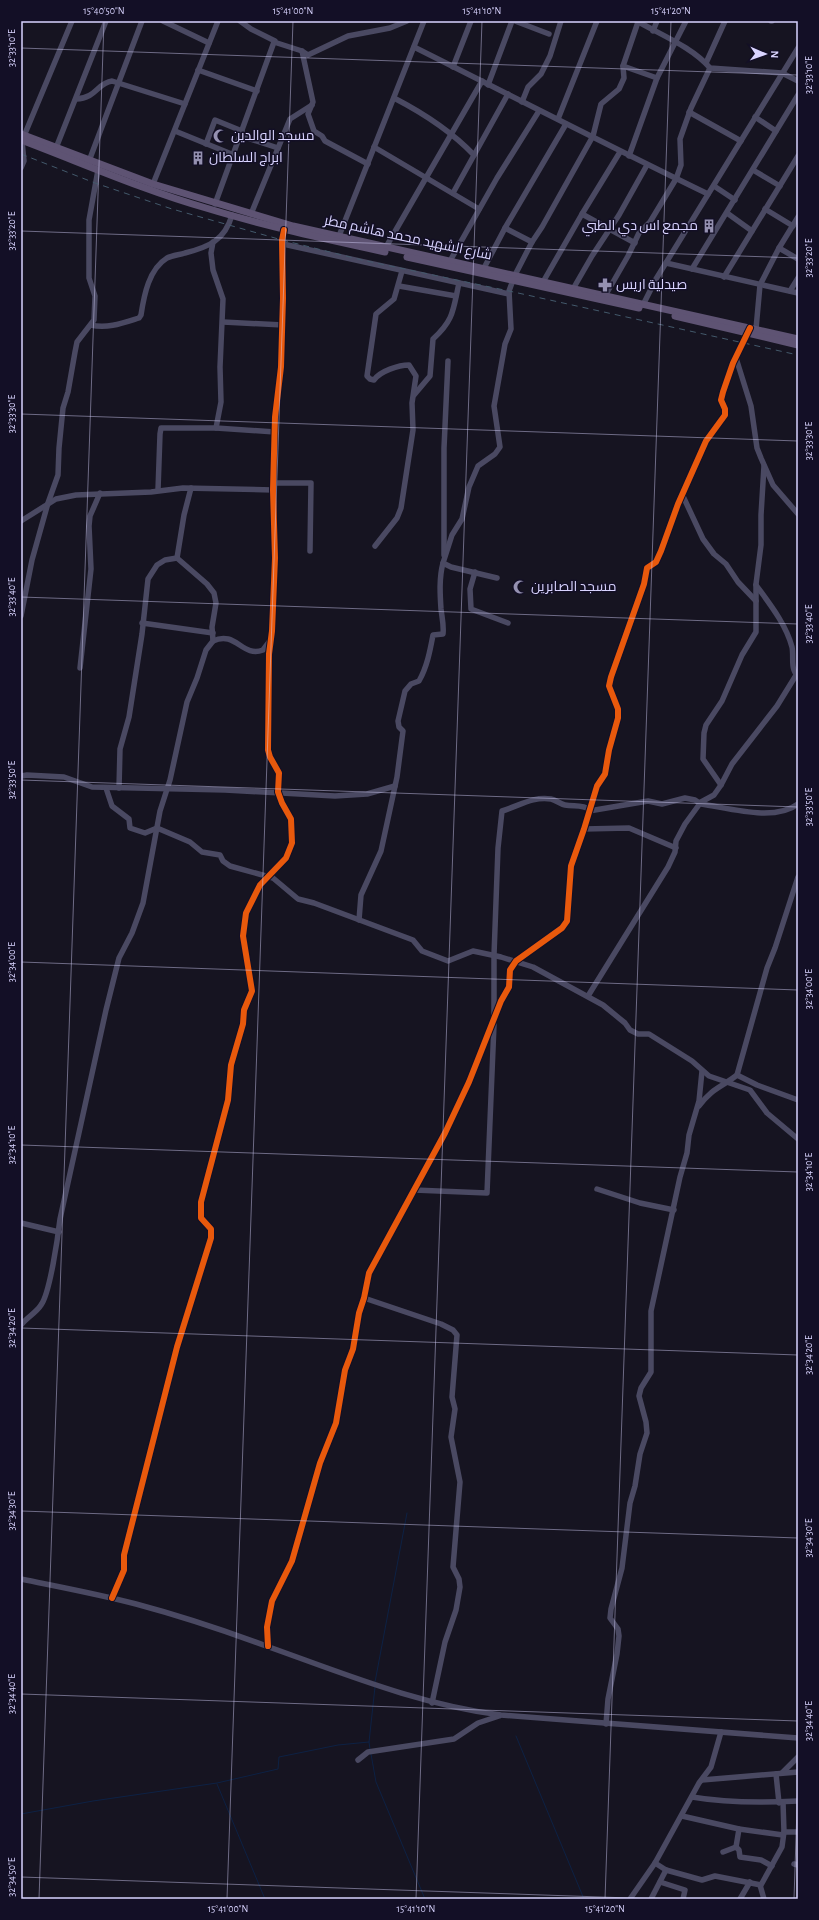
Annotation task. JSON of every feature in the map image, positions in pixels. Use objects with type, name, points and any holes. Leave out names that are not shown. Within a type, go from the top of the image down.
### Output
[{"type":"main road","name":"شارع الشهيد محمد هاشم مطر","points":[[22,138],[56,148],[152,184],[293,226],[450,261],[465,267],[484,268],[514,278],[543,282],[751,330],[798,344]]},
{"type":"main road","name":"شارع الشهيد محمد هاشم مطر","points":[[22,138],[98,170],[177,199],[284,230],[465,267],[798,339]]},
{"type":"street","points":[[21,168],[24,161],[22,138],[72,21]]},
{"type":"street","points":[[56,148],[106,21]]},
{"type":"street","points":[[89,161],[142,21]]},
{"type":"street","points":[[163,21],[209,43]]},
{"type":"street","points":[[152,184],[186,104],[218,21]]},
{"type":"street","points":[[240,21],[250,29],[269,37],[275,41],[274,42],[302,51],[308,55],[348,36],[390,28],[407,21]]},
{"type":"street","points":[[339,236],[424,21]]},
{"type":"street","points":[[453,67],[471,21]]},
{"type":"street","points":[[488,85],[514,21],[549,34]]},
{"type":"street","points":[[522,102],[528,87],[541,74],[550,56],[561,21]]},
{"type":"street","points":[[558,119],[597,21]]},
{"type":"street","points":[[359,920],[361,895],[381,850],[395,786],[403,731],[399,727],[398,721],[405,691],[411,684],[419,681],[422,676],[427,664],[434,634],[443,634],[444,625],[440,576],[444,561],[452,535],[462,519],[469,487],[478,466],[495,454],[500,447],[494,406],[505,344],[511,329],[509,294],[514,278],[532,242],[593,136],[601,104],[619,89],[624,78],[623,66],[637,21],[653,31],[676,42],[706,63],[710,68],[782,73],[798,81]]},
{"type":"street","points":[[653,31],[656,21]]},
{"type":"street","points":[[629,156],[657,78],[686,21]]},
{"type":"street","points":[[706,63],[725,21]]},
{"type":"street","points":[[215,204],[274,42]]},
{"type":"street","points":[[414,47],[508,94],[539,112],[558,119],[593,136],[620,152],[708,194]]},
{"type":"street","points":[[644,305],[666,263],[798,48]]},
{"type":"street","points":[[302,51],[311,91],[312,105],[308,114],[314,131],[330,144],[368,164]]},
{"type":"street","points":[[623,66],[657,78]]},
{"type":"street","points":[[605,296],[639,234],[650,222],[676,178],[680,165],[680,139],[689,112],[710,68]]},
{"type":"street","points":[[198,70],[257,91]]},
{"type":"street","points":[[76,99],[91,96],[108,81],[119,82],[140,91],[186,104]]},
{"type":"street","points":[[386,247],[482,81]]},
{"type":"street","points":[[453,193],[508,94]]},
{"type":"street","points":[[692,269],[798,96]]},
{"type":"street","points":[[394,98],[409,106],[462,142],[474,155]]},
{"type":"street","points":[[251,214],[290,119],[312,105]]},
{"type":"street","points":[[450,261],[479,209],[539,112]]},
{"type":"street","points":[[689,112],[741,141]]},
{"type":"street","points":[[755,117],[776,131]]},
{"type":"street","points":[[206,144],[215,120],[241,133],[278,148]]},
{"type":"street","points":[[484,268],[505,228],[566,124]]},
{"type":"street","points":[[175,131],[234,155]]},
{"type":"street","points":[[374,147],[479,209]]},
{"type":"street","points":[[543,282],[620,152]]},
{"type":"street","points":[[724,277],[798,156]]},
{"type":"street","points":[[573,289],[592,256],[610,230],[647,165]]},
{"type":"street","points":[[21,616],[32,560],[48,503],[58,475],[59,448],[64,408],[75,352],[78,342],[94,320],[95,296],[89,278],[90,220],[98,170]]},
{"type":"street","points":[[753,170],[780,186]]},
{"type":"street","points":[[714,186],[735,200]]},
{"type":"street","points":[[766,209],[793,226]]},
{"type":"street","points":[[727,213],[752,231]]},
{"type":"street","points":[[582,214],[635,243]]},
{"type":"street","points":[[91,325],[100,327],[113,326],[139,318],[141,315],[146,290],[153,274],[164,260],[173,256],[194,251],[213,242],[222,236],[229,227],[232,215]]},
{"type":"street","points":[[268,1646],[266,1627],[272,1601],[292,1561],[320,1463],[336,1423],[345,1370],[353,1349],[359,1313],[364,1298],[369,1273],[414,1190],[469,1082],[503,996],[509,987],[510,970],[516,961],[562,928],[567,921],[571,866],[597,786],[605,774],[609,750],[618,718],[618,710],[609,686],[611,677],[644,584],[647,568],[656,562],[682,494],[708,436],[725,415],[725,409],[721,400],[723,392],[736,358],[751,330],[760,285],[779,248],[798,217]]},
{"type":"street","points":[[505,228],[532,242]]},
{"type":"street","points":[[112,1598],[124,1570],[124,1555],[177,1347],[210,1238],[211,1229],[200,1218],[201,1202],[228,1100],[231,1065],[243,1024],[244,1010],[252,991],[247,966],[243,928],[246,913],[260,885],[286,858],[292,843],[292,822],[278,792],[279,773],[268,754],[269,654],[272,631],[275,558],[273,490],[275,432],[283,325],[284,230]]},
{"type":"street","points":[[213,242],[211,259],[213,270],[223,299],[220,367],[221,402],[218,411],[216,428]]},
{"type":"street","points":[[283,244],[509,294]]},
{"type":"street","points":[[779,248],[798,259]]},
{"type":"street","points":[[666,263],[798,293]]},
{"type":"street","points":[[375,546],[397,518],[403,501],[413,430],[416,376],[409,365],[397,365],[376,377],[374,380],[367,376],[376,314],[394,299],[399,286],[402,271]]},
{"type":"street","points":[[790,291],[798,278]]},
{"type":"street","points":[[414,395],[430,376],[433,339],[447,326],[459,283]]},
{"type":"street","points":[[399,286],[456,296]]},
{"type":"street","points":[[223,322],[283,325]]},
{"type":"street","points":[[736,358],[751,406],[758,448],[764,466],[777,490],[798,514]]},
{"type":"street","points":[[448,361],[444,448],[444,561],[451,567],[497,578]]},
{"type":"street","points":[[158,490],[161,428],[216,428],[275,432]]},
{"type":"street","points":[[721,785],[704,759],[704,733],[711,718],[722,701],[742,655],[756,632],[756,584],[761,545],[764,466]]},
{"type":"street","points":[[274,483],[311,483],[310,551]]},
{"type":"street","points":[[21,521],[48,503],[65,497],[100,493],[191,488],[273,490]]},
{"type":"street","points":[[177,558],[184,515],[191,488]]},
{"type":"street","points":[[80,668],[91,569],[90,516],[100,493]]},
{"type":"street","points":[[682,494],[706,543],[714,554],[726,564],[738,582],[756,601]]},
{"type":"street","points":[[119,788],[120,749],[129,717],[146,587],[152,571],[165,560],[177,558]]},
{"type":"street","points":[[177,558],[207,584],[214,593],[216,603],[212,627],[213,641]]},
{"type":"street","points":[[475,572],[470,588],[471,609],[508,623]]},
{"type":"street","points":[[588,996],[668,867],[676,848],[676,842],[685,824],[700,804],[714,795],[732,764],[777,706],[797,675],[793,669],[792,647],[787,635],[772,606],[756,584]]},
{"type":"street","points":[[142,623],[213,633]]},
{"type":"street","points":[[21,1325],[44,1300],[58,1245],[58,1232],[106,1010],[119,958],[132,933],[143,903],[157,828],[187,702],[206,650],[213,641],[221,638],[230,638],[247,650],[260,652],[266,648],[272,631]]},
{"type":"street","points":[[21,776],[64,777],[92,787],[106,788],[278,792],[351,796],[367,794],[395,786]]},
{"type":"street","points":[[106,788],[112,806],[129,819],[130,828],[145,833],[157,828],[190,842],[202,852],[220,855],[223,861],[230,866],[277,881],[289,893],[298,899],[413,940],[422,951],[448,961],[473,951],[494,955],[533,967],[603,1005],[625,1023],[630,1030],[638,1034],[649,1034],[692,1061],[702,1071],[714,1078],[750,1090],[767,1113],[798,1139]]},
{"type":"street","points":[[589,811],[648,801],[662,804],[685,798],[695,800],[700,804],[761,813],[789,811],[798,804]]},
{"type":"street","points":[[414,1190],[488,1193],[494,1019],[494,955],[499,829],[502,811],[519,806],[529,800],[550,799],[566,805],[586,807],[589,811]]},
{"type":"street","points":[[584,829],[629,828],[676,848]]},
{"type":"street","points":[[697,1108],[711,1091],[728,1082],[737,1074],[766,968],[775,948],[798,877]]},
{"type":"street","points":[[606,1724],[608,1698],[616,1661],[619,1636],[618,1629],[610,1618],[611,1609],[622,1568],[630,1503],[646,1433],[640,1392],[651,1372],[651,1311],[687,1154],[689,1135],[697,1108],[702,1071]]},
{"type":"street","points":[[737,1074],[757,1085],[798,1100]]},
{"type":"street","points":[[597,1189],[640,1202],[674,1210]]},
{"type":"street","points":[[21,1223],[58,1232]]},
{"type":"street","points":[[364,1298],[441,1324],[453,1330],[458,1335],[452,1396],[455,1410],[451,1437],[460,1482],[453,1567],[460,1582],[456,1610],[444,1642],[432,1702]]},
{"type":"street","points":[[21,1579],[112,1598],[160,1611],[432,1702],[501,1715],[798,1738]]},
{"type":"street","points":[[358,1760],[368,1752],[454,1739],[478,1723],[501,1715]]},
{"type":"street","points":[[630,1899],[655,1863],[713,1763],[721,1732]]},
{"type":"street","points":[[779,1774],[798,1757]]},
{"type":"street","points":[[702,1780],[798,1772]]},
{"type":"street","points":[[764,1899],[760,1885],[782,1847],[783,1834],[779,1774]]},
{"type":"street","points":[[692,1798],[723,1802],[781,1803],[798,1801]]},
{"type":"street","points":[[682,1816],[740,1829],[783,1834],[798,1832]]},
{"type":"street","points":[[740,1829],[736,1847],[739,1850],[740,1857],[761,1860],[772,1866]]},
{"type":"street","points":[[724,1852],[736,1847]]},
{"type":"street","points":[[655,1863],[666,1870],[702,1880],[714,1876],[760,1885]]},
{"type":"street","points":[[650,1899],[666,1870]]},
{"type":"street","points":[[660,1882],[685,1890],[683,1899]]},
{"type":"street","points":[[740,1899],[750,1882]]},
{"type":"waterway","points":[[375,1682],[407,1513]]},
{"type":"waterway","points":[[21,1814],[93,1801],[217,1783],[278,1769],[279,1757],[338,1745],[369,1742],[375,1687]]},
{"type":"waterway","points":[[516,1736],[584,1899]]},
{"type":"waterway","points":[[369,1742],[370,1749]]},
{"type":"waterway","points":[[371,1754],[376,1782],[425,1899]]},
{"type":"waterway","points":[[217,1784],[265,1899]]},
{"type":"railway","points":[[21,154],[95,183],[172,209],[282,240],[362,260],[798,355]]},
{"type":"cycle path","points":[[112,1598],[124,1570],[124,1555],[177,1347],[211,1238],[211,1229],[201,1218],[201,1202],[228,1100],[231,1065],[243,1024],[244,1010],[252,991],[243,936],[246,913],[260,885],[286,858],[292,843],[291,819],[278,792],[279,773],[270,757],[268,750],[269,654],[272,631],[275,558],[273,490],[275,417],[281,367],[283,298],[282,240],[284,230]]},
{"type":"cycle path","points":[[268,1646],[267,1627],[272,1601],[292,1561],[320,1463],[336,1423],[345,1370],[353,1349],[359,1313],[364,1298],[369,1273],[445,1133],[469,1082],[501,1001],[509,987],[510,970],[516,961],[562,928],[567,921],[571,866],[597,786],[605,774],[609,750],[618,718],[618,709],[609,686],[611,677],[644,584],[647,568],[656,562],[678,504],[706,441],[725,415],[725,409],[721,400],[723,392],[733,363],[750,328]]},
{"type":"place","name":"مسجد الوالدين","points":[[220,136]]},
{"type":"place","name":"ابراج السلطان","points":[[198,158]]},
{"type":"place","name":"مجمع اس دي الطبي","points":[[709,226]]},
{"type":"place","name":"صيدلية اريس","points":[[605,285]]},
{"type":"place","name":"مسجد الصابرين","points":[[520,587]]}]
